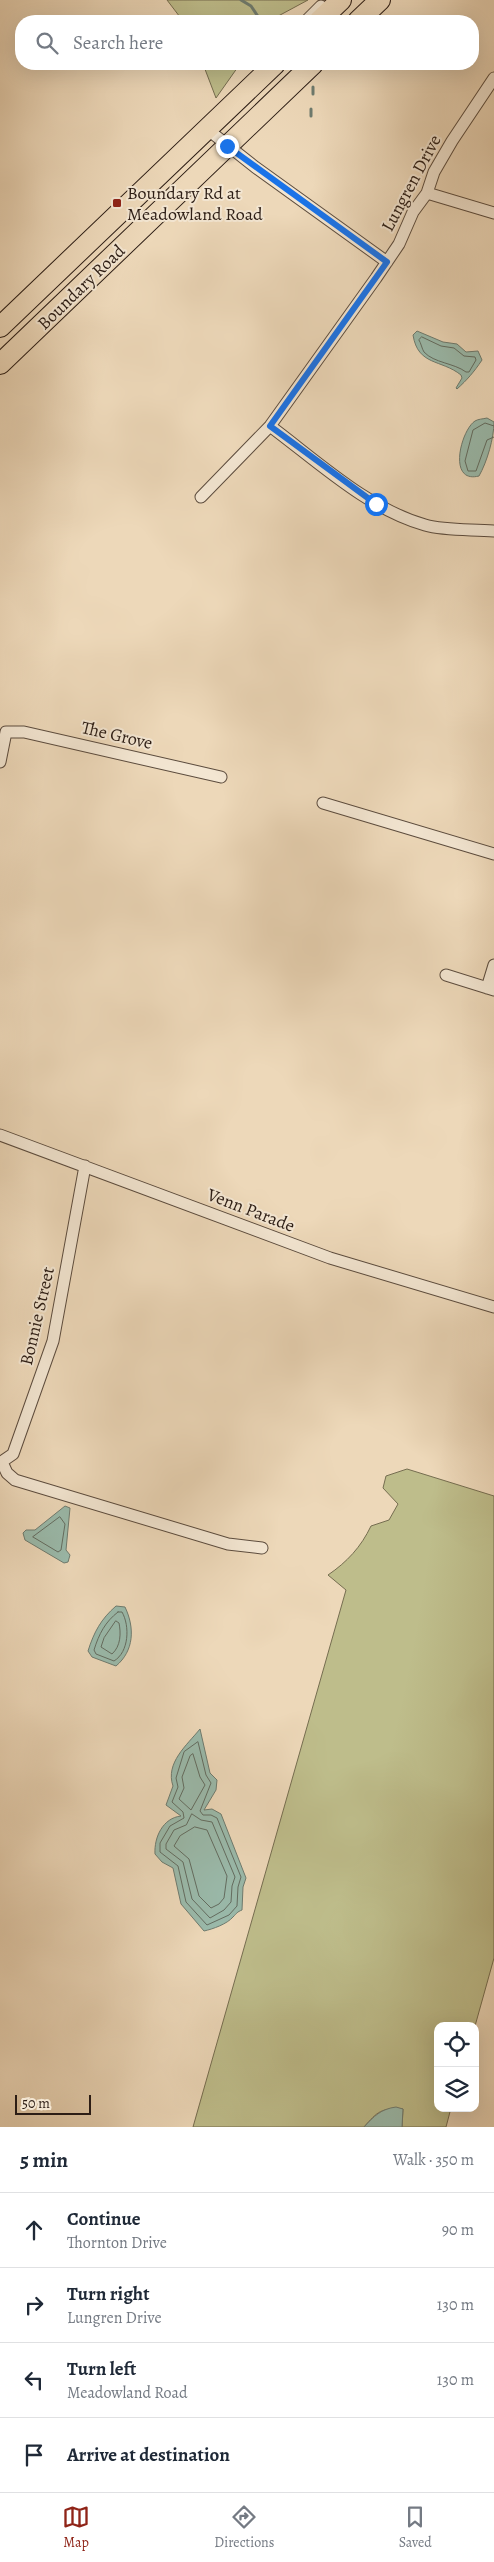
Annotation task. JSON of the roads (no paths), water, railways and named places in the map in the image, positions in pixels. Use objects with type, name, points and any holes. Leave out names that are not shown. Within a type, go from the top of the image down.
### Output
[{"type":"highway","points":[[325,15],[341,0]]},
{"type":"highway","points":[[364,15],[380,0]]},
{"type":"highway","name":"Boundary Road","points":[[0,327],[269,70]]},
{"type":"highway","name":"Boundary Road","points":[[0,364],[307,70]]},
{"type":"street","points":[[312,15],[327,0]]},
{"type":"street","points":[[237,100],[247,84],[260,70]]},
{"type":"street","name":"Lungren Drive","points":[[201,497],[270,426],[387,262],[399,244],[413,212],[427,193],[434,172],[494,78]]},
{"type":"street","points":[[207,129],[227,146],[387,262]]},
{"type":"street","points":[[427,193],[494,213]]},
{"type":"street","points":[[270,426],[376,504],[400,517],[428,526],[494,531]]},
{"type":"street","name":"The Grove","points":[[0,762],[6,732],[24,732],[221,776]]},
{"type":"street","points":[[323,803],[494,854]]},
{"type":"street","points":[[446,975],[491,989],[494,965]]},
{"type":"street","name":"Venn Parade","points":[[0,1135],[330,1258],[494,1307]]},
{"type":"street","name":"Bonnie Street","points":[[1,1462],[13,1454],[53,1341],[85,1166]]},
{"type":"street","points":[[1,1462],[7,1473],[15,1480],[228,1544],[262,1548]]},
{"type":"water","points":[[417,331],[443,342],[457,344],[466,352],[478,351],[482,360],[457,389],[462,378],[461,375],[431,361],[420,352],[413,335]]},
{"type":"water","points":[[487,418],[494,422],[490,450],[479,476],[469,476],[463,472],[460,464],[462,444],[470,426],[476,420]]},
{"type":"water","points":[[65,1506],[70,1508],[66,1550],[70,1555],[68,1562],[64,1563],[25,1540],[23,1533],[26,1530],[35,1530]]},
{"type":"water","points":[[116,1606],[125,1607],[130,1623],[131,1639],[126,1653],[116,1666],[92,1657],[88,1651],[99,1626]]},
{"type":"water","points":[[200,1729],[210,1773],[217,1780],[216,1790],[204,1810],[212,1809],[221,1814],[246,1878],[243,1887],[242,1910],[224,1924],[204,1931],[181,1904],[173,1868],[162,1862],[155,1854],[156,1841],[161,1829],[169,1820],[181,1816],[166,1805],[173,1786],[172,1770],[179,1755]]},
{"type":"water","points":[[396,2107],[403,2109],[402,2127],[364,2127],[386,2109]]},
{"type":"waterway","points":[[241,0],[251,6],[257,15]]},
{"type":"waterway","points":[[313,87],[313,94]]},
{"type":"waterway","points":[[311,109],[311,116]]},
{"type":"place","name":"Boundary Rd at Meadowland Road","points":[[117,203]]}]
